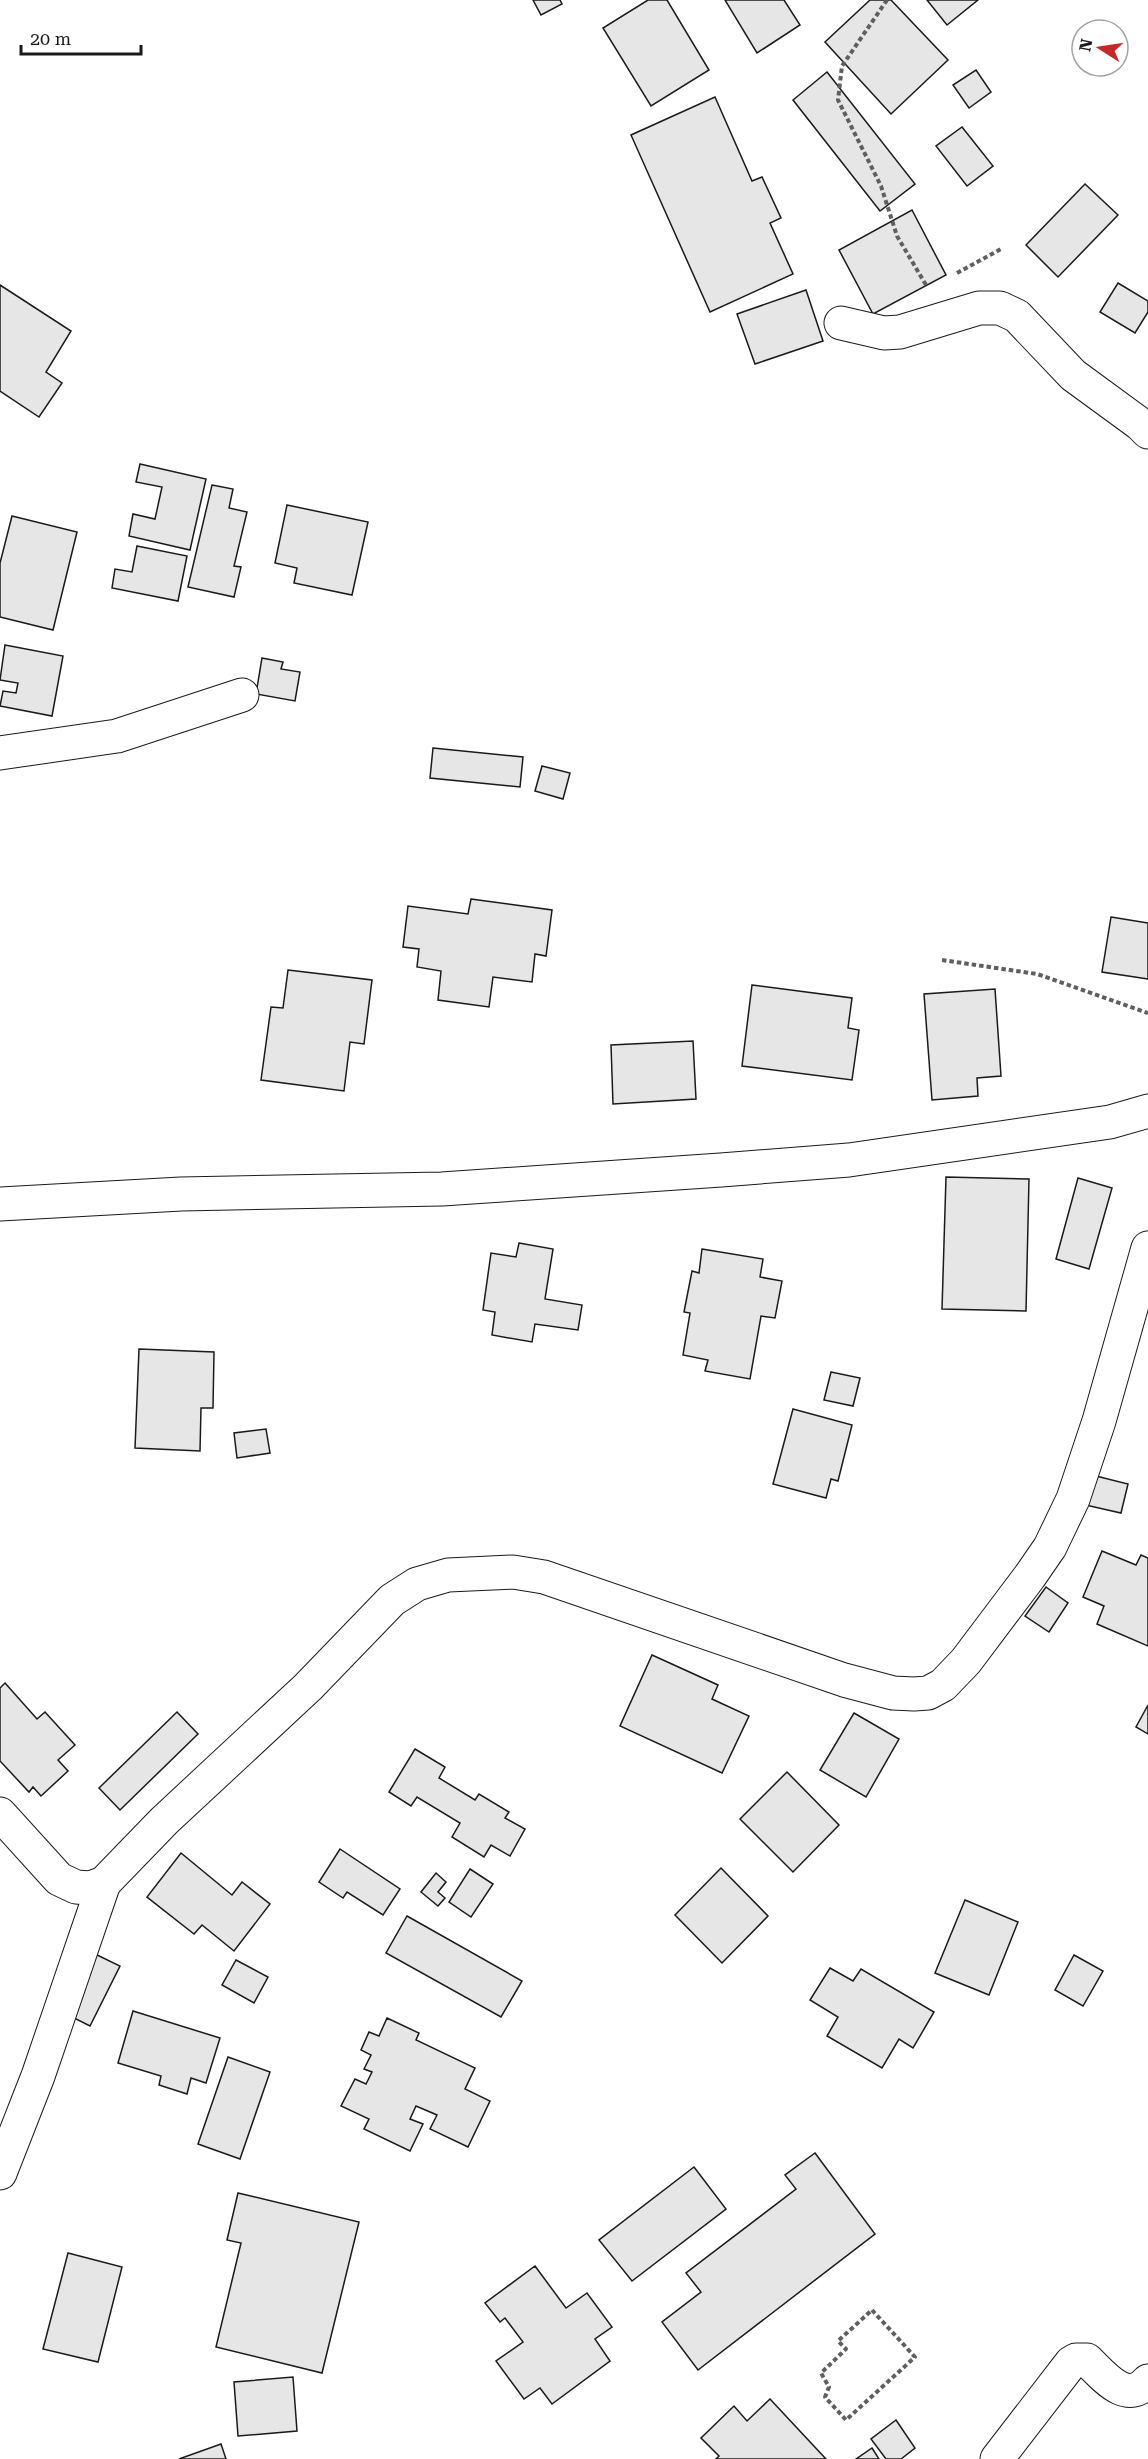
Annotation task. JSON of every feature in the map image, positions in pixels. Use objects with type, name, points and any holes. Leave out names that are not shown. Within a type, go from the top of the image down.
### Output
[{"type":"street","points":[[841,323],[884,333],[900,332],[979,308],[1000,308],[1017,316],[1073,375],[1148,432]]},
{"type":"street","points":[[0,753],[117,736],[242,695]]},
{"type":"street","points":[[0,1204],[181,1194],[442,1188],[849,1160],[1110,1122],[1148,1111]]},
{"type":"street","points":[[0,2173],[38,2076],[104,1883],[164,1821],[308,1687],[393,1600],[417,1584],[448,1575],[513,1572],[544,1577],[844,1680],[893,1693],[928,1692],[943,1685],[966,1661],[1030,1576],[1050,1547],[1069,1509],[1100,1421],[1148,1248]]},
{"type":"street","points":[[0,1814],[59,1879],[76,1887],[90,1888],[104,1883]]},
{"type":"street","points":[[997,2459],[1076,2360],[1087,2360],[1118,2389],[1126,2391],[1143,2387],[1148,2381]]},
{"type":"path","points":[[886,0],[842,66],[838,100],[881,186],[897,236],[928,289]]},
{"type":"path","points":[[949,277],[1001,249]]},
{"type":"path","points":[[942,960],[1037,974],[1148,1013]]},
{"type":"path","points":[[872,2310],[915,2357],[846,2420],[825,2397],[829,2386],[821,2373],[846,2349],[838,2341],[872,2310]]},
{"type":"building","points":[[533,0],[560,0],[562,4],[541,15]]},
{"type":"building","points":[[648,0],[667,0],[709,70],[651,106],[603,28]]},
{"type":"building","points":[[725,0],[784,0],[800,25],[757,53]]},
{"type":"building","points":[[870,0],[891,0],[948,60],[891,114],[825,42]]},
{"type":"building","points":[[927,0],[978,0],[947,25]]},
{"type":"building","points":[[976,70],[991,92],[969,108],[953,85]]},
{"type":"building","points":[[827,72],[915,184],[880,211],[793,100]]},
{"type":"building","points":[[715,97],[752,181],[762,177],[781,218],[770,223],[793,274],[710,312],[631,135]]},
{"type":"building","points":[[962,127],[993,166],[967,186],[936,146]]},
{"type":"building","points":[[1085,184],[1118,215],[1058,277],[1026,245]]},
{"type":"building","points":[[912,210],[946,275],[873,314],[839,250]]},
{"type":"building","points":[[1118,283],[1148,301],[1148,312],[1135,333],[1100,312]]},
{"type":"building","points":[[0,285],[71,331],[46,372],[62,383],[39,417],[0,391]]},
{"type":"building","points":[[806,290],[823,341],[755,364],[737,314]]},
{"type":"building","points":[[140,464],[206,479],[190,550],[129,536],[133,514],[155,519],[162,487],[136,482]]},
{"type":"building","points":[[212,485],[233,489],[229,508],[247,512],[234,566],[241,567],[234,597],[188,587]]},
{"type":"building","points":[[287,505],[368,522],[352,595],[294,583],[297,568],[275,563]]},
{"type":"building","points":[[12,516],[77,532],[53,630],[0,617],[0,563]]},
{"type":"building","points":[[137,546],[187,556],[178,601],[112,588],[115,569],[132,572]]},
{"type":"building","points":[[5,645],[63,656],[52,716],[0,706],[3,691],[16,693],[18,683],[0,680]]},
{"type":"building","points":[[262,658],[283,662],[281,669],[300,672],[295,701],[256,694]]},
{"type":"building","points":[[433,748],[523,757],[520,787],[430,778]]},
{"type":"building","points":[[542,766],[570,773],[563,799],[535,791]]},
{"type":"building","points":[[471,899],[552,910],[546,956],[535,954],[532,982],[493,977],[489,1007],[438,1000],[441,971],[417,967],[419,949],[403,947],[408,906],[468,914]]},
{"type":"building","points":[[1111,917],[1148,923],[1148,979],[1102,972]]},
{"type":"building","points":[[288,970],[372,980],[364,1044],[350,1042],[344,1091],[261,1080],[271,1007],[283,1008]]},
{"type":"building","points":[[752,985],[852,998],[848,1028],[859,1030],[852,1080],[742,1066]]},
{"type":"building","points":[[995,989],[1001,1076],[977,1078],[978,1096],[932,1100],[924,994]]},
{"type":"building","points":[[693,1041],[696,1099],[613,1104],[611,1045]]},
{"type":"building","points":[[946,1177],[1029,1179],[1026,1311],[942,1309]]},
{"type":"building","points":[[1078,1178],[1112,1188],[1089,1269],[1056,1259]]},
{"type":"building","points":[[519,1243],[553,1249],[545,1299],[582,1305],[578,1330],[535,1324],[532,1342],[492,1335],[495,1312],[483,1310],[491,1253],[516,1257]]},
{"type":"building","points":[[702,1249],[763,1259],[760,1277],[782,1281],[775,1318],[761,1316],[750,1379],[705,1371],[708,1360],[683,1355],[690,1313],[684,1312],[692,1271],[699,1273]]},
{"type":"building","points":[[139,1349],[214,1352],[213,1408],[201,1408],[200,1451],[135,1448]]},
{"type":"building","points":[[831,1372],[860,1378],[853,1406],[824,1400]]},
{"type":"building","points":[[793,1409],[852,1425],[838,1481],[831,1479],[826,1498],[773,1484]]},
{"type":"building","points":[[266,1429],[270,1453],[237,1458],[234,1433]]},
{"type":"building","points":[[1088,1474],[1128,1484],[1121,1513],[1081,1504]]},
{"type":"building","points":[[1102,1551],[1136,1565],[1141,1555],[1148,1558],[1148,1646],[1097,1624],[1104,1606],[1083,1597]]},
{"type":"building","points":[[1046,1587],[1068,1603],[1049,1632],[1025,1616]]},
{"type":"building","points":[[652,1655],[718,1685],[712,1699],[749,1716],[722,1773],[620,1726]]},
{"type":"building","points":[[5,1683],[37,1719],[45,1712],[75,1745],[58,1760],[68,1771],[41,1796],[33,1787],[29,1792],[0,1761],[0,1688]]},
{"type":"building","points":[[1148,1705],[1148,1734],[1136,1727]]},
{"type":"building","points":[[177,1712],[198,1734],[120,1810],[99,1788]]},
{"type":"building","points":[[854,1713],[899,1739],[866,1797],[820,1770]]},
{"type":"building","points":[[415,1749],[445,1767],[439,1778],[475,1800],[479,1794],[509,1812],[505,1818],[525,1829],[510,1856],[491,1845],[484,1857],[452,1837],[460,1823],[417,1797],[411,1806],[389,1792]]},
{"type":"building","points":[[787,1772],[839,1825],[793,1872],[740,1819]]},
{"type":"building","points":[[340,1849],[400,1889],[383,1915],[347,1892],[343,1898],[319,1882]]},
{"type":"building","points":[[181,1853],[232,1895],[242,1882],[270,1904],[234,1951],[202,1925],[194,1934],[147,1897]]},
{"type":"building","points":[[721,1868],[768,1916],[722,1963],[675,1915]]},
{"type":"building","points":[[470,1869],[493,1884],[471,1917],[449,1902]]},
{"type":"building","points":[[436,1873],[446,1882],[438,1892],[445,1898],[438,1906],[421,1892]]},
{"type":"building","points":[[965,1900],[1018,1922],[989,1995],[935,1973]]},
{"type":"building","points":[[407,1916],[522,1981],[501,2017],[386,1953]]},
{"type":"building","points":[[93,1953],[120,1966],[90,2026],[64,2013]]},
{"type":"building","points":[[1074,1955],[1103,1971],[1083,2006],[1055,1990]]},
{"type":"building","points":[[236,1960],[268,1977],[254,2003],[222,1985]]},
{"type":"building","points":[[830,1968],[853,1981],[861,1969],[934,2012],[913,2048],[899,2039],[882,2068],[827,2036],[838,2017],[810,2000]]},
{"type":"building","points":[[133,2011],[220,2038],[206,2083],[191,2078],[187,2094],[159,2085],[161,2076],[118,2063]]},
{"type":"building","points":[[387,2018],[419,2033],[416,2040],[475,2068],[465,2089],[490,2101],[468,2147],[430,2129],[437,2115],[416,2106],[410,2119],[423,2124],[410,2151],[364,2129],[369,2119],[341,2106],[355,2079],[366,2084],[372,2072],[364,2069],[371,2055],[361,2050],[369,2032],[379,2036]]},
{"type":"building","points":[[228,2057],[270,2072],[240,2159],[198,2144]]},
{"type":"building","points":[[815,2153],[875,2234],[698,2370],[662,2322],[701,2292],[686,2273],[796,2189],[785,2175]]},
{"type":"building","points":[[694,2167],[726,2209],[632,2281],[599,2240]]},
{"type":"building","points":[[238,2193],[359,2222],[322,2373],[216,2347],[241,2243],[227,2240]]},
{"type":"building","points":[[68,2253],[122,2267],[98,2362],[43,2349]]},
{"type":"building","points":[[535,2266],[566,2308],[587,2293],[612,2327],[595,2339],[610,2361],[552,2404],[540,2388],[524,2399],[496,2361],[523,2342],[505,2318],[500,2322],[485,2303]]},
{"type":"building","points":[[293,2377],[297,2431],[238,2436],[234,2382]]},
{"type":"building","points":[[770,2399],[826,2459],[716,2459],[719,2456],[701,2438],[734,2406],[747,2421]]},
{"type":"building","points":[[896,2420],[915,2448],[901,2459],[886,2459],[871,2439]]},
{"type":"building","points":[[221,2444],[226,2459],[179,2459]]},
{"type":"building","points":[[872,2448],[879,2459],[856,2459]]}]
